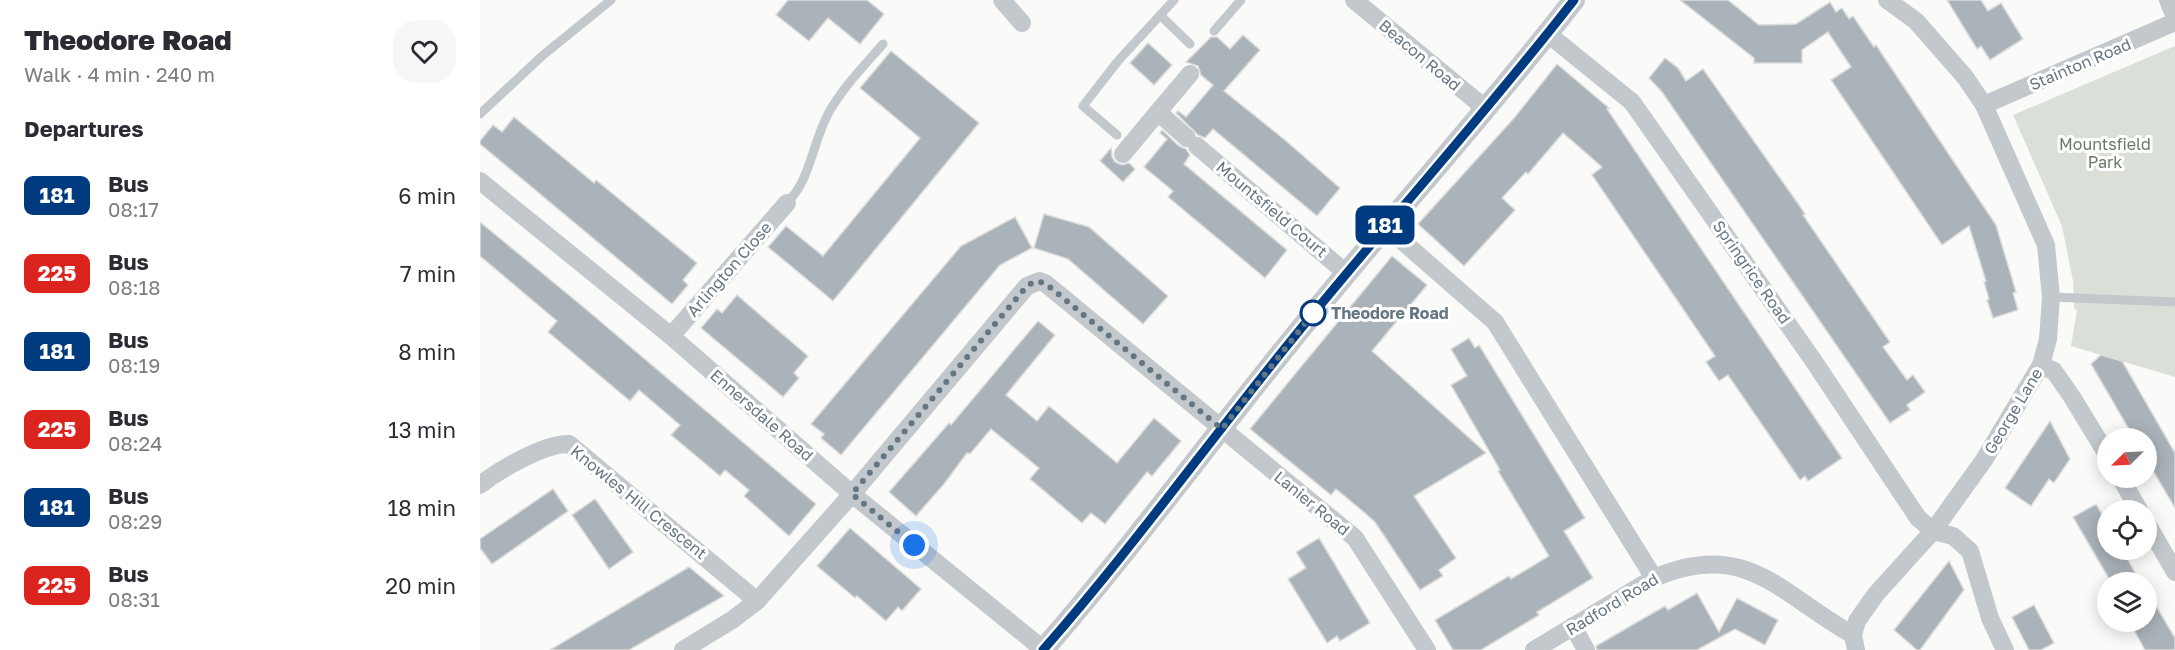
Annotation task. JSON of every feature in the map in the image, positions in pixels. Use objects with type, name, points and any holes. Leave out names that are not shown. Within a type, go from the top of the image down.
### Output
[{"type":"street","points":[[1002,0],[1022,23]]},
{"type":"street","name":"Beacon Road","points":[[1354,0],[1486,109]]},
{"type":"street","points":[[1043,650],[1093,592],[1346,273],[1486,109],[1574,0]]},
{"type":"street","name":"George Lane","points":[[1855,643],[1857,621],[1876,594],[1933,531],[1984,460],[2041,365],[2048,339],[2051,297],[2046,245],[1984,105],[1965,77],[1916,21],[1887,0]]},
{"type":"street","points":[[2168,0],[2175,17]]},
{"type":"street","name":"Stainton Road","points":[[1984,105],[2175,22]]},
{"type":"street","name":"Springrice Road","points":[[1548,34],[1632,102],[1814,360],[1918,518],[1933,531]]},
{"type":"street","points":[[1123,154],[1190,74]]},
{"type":"street","name":"Mountsfield Court","points":[[1158,112],[1346,273]]},
{"type":"street","name":"Ennersdale Road","points":[[480,181],[671,336],[852,494],[1043,650]]},
{"type":"street","name":"Arlington Close","points":[[671,336],[787,203]]},
{"type":"street","points":[[1385,226],[1495,322],[1653,578]]},
{"type":"street","name":"Lanier Road","points":[[852,494],[1027,286],[1036,282],[1045,283],[1355,538],[1427,650]]},
{"type":"street","points":[[2041,365],[2054,371],[2097,438]]},
{"type":"street","name":"Knowles Hill Crescent","points":[[480,485],[491,476],[547,447],[559,443],[569,444],[758,601]]},
{"type":"street","points":[[683,650],[758,601],[852,494]]},
{"type":"street","points":[[1933,531],[1953,536],[1970,551],[1990,618],[2005,650]]},
{"type":"street","points":[[2157,541],[2175,572]]},
{"type":"street","name":"Radford Road","points":[[1534,650],[1653,578],[1672,570],[1702,563],[1732,566],[1773,582],[1855,643]]},
{"type":"street","points":[[1573,626],[1586,650]]},
{"type":"lane","points":[[480,114],[542,56],[611,0]]},
{"type":"lane","points":[[1117,135],[1083,106],[1118,61],[1174,0]]},
{"type":"lane","points":[[1214,31],[1240,0]]},
{"type":"lane","points":[[1160,15],[1190,44]]},
{"type":"lane","points":[[787,203],[802,185],[817,138],[836,100],[883,44]]},
{"type":"lane","points":[[2051,297],[2175,302]]},
{"type":"green space","name":"Mountsfield Park","points":[[2175,46],[2175,377],[2071,346],[2077,310],[2074,309],[2073,281],[2062,226],[2013,115]]},
{"type":"building","points":[[788,0],[867,0],[884,14],[860,44],[828,18],[809,41],[776,15]]},
{"type":"building","points":[[1680,0],[1728,0],[1759,25],[1796,24],[1830,2],[1836,12],[1842,8],[1849,19],[1853,16],[1874,47],[1876,45],[1996,225],[2016,292],[2013,293],[2018,310],[1993,318],[1987,300],[1989,299],[1984,282],[1986,281],[1969,226],[1942,245],[1831,80],[1851,67],[1828,32],[1802,50],[1802,63],[1754,63],[1754,58]]},
{"type":"building","points":[[1947,0],[1981,0],[1988,11],[2001,3],[2023,39],[1990,60],[1981,46],[1977,49]]},
{"type":"building","points":[[1243,35],[1260,50],[1224,91],[1340,188],[1317,216],[1213,129],[1205,138],[1198,135],[1176,113],[1178,111],[1186,117],[1213,85],[1201,75],[1198,66],[1186,62],[1211,37],[1217,37],[1230,49]]},
{"type":"building","points":[[1148,43],[1172,65],[1154,85],[1130,63]]},
{"type":"building","points":[[891,51],[979,123],[833,301],[768,247],[786,226],[823,256],[920,138],[860,88]]},
{"type":"building","points":[[1665,58],[1678,68],[1686,81],[1703,69],[1799,205],[1805,214],[1803,215],[1890,342],[1883,347],[1907,380],[1913,375],[1925,392],[1907,405],[1910,410],[1890,423],[1662,92],[1649,78]]},
{"type":"building","points":[[1557,64],[1609,108],[1607,109],[1842,458],[1808,481],[1805,476],[1800,480],[1728,375],[1719,381],[1706,362],[1715,356],[1592,175],[1602,167],[1563,133],[1528,174],[1526,172],[1502,198],[1515,210],[1464,266],[1418,224],[1515,117]]},
{"type":"building","points":[[514,117],[594,183],[596,180],[697,263],[683,280],[688,285],[672,304],[480,144],[493,125],[502,132]]},
{"type":"building","points":[[1162,130],[1179,146],[1186,149],[1190,155],[1184,164],[1287,250],[1265,278],[1168,197],[1173,191],[1144,167],[1167,139],[1160,133]]},
{"type":"building","points":[[1111,148],[1115,162],[1122,165],[1129,163],[1135,169],[1123,182],[1100,161]]},
{"type":"building","points":[[1044,214],[1089,227],[1168,296],[1143,324],[1068,259],[1034,248]]},
{"type":"building","points":[[1015,217],[1032,248],[1000,265],[841,455],[821,438],[824,434],[811,424],[961,246]]},
{"type":"building","points":[[480,222],[816,504],[789,536],[744,496],[749,490],[725,470],[720,476],[671,435],[680,425],[639,390],[630,401],[548,332],[557,321],[480,256]]},
{"type":"building","points":[[1392,256],[1427,285],[1372,351],[1486,453],[1414,496],[1456,558],[1439,570],[1443,576],[1420,590],[1375,522],[1336,489],[1331,495],[1250,429]]},
{"type":"building","points":[[737,295],[808,356],[794,373],[799,378],[783,397],[701,328],[717,309],[722,313]]},
{"type":"building","points":[[1038,321],[1055,335],[1006,395],[1037,421],[1049,406],[1117,463],[1154,418],[1181,441],[1152,476],[1147,472],[1105,524],[1091,513],[1082,523],[1030,479],[1039,468],[991,429],[970,454],[967,453],[916,516],[889,492],[949,423],[951,425]]},
{"type":"building","points":[[1469,338],[1475,348],[1479,345],[1585,518],[1564,531],[1593,578],[1537,612],[1539,615],[1481,650],[1453,650],[1435,620],[1509,576],[1511,579],[1549,556],[1498,471],[1500,470],[1451,385],[1467,376],[1451,349]]},
{"type":"building","points":[[2101,355],[2122,361],[2175,453],[2175,508],[2157,478],[2157,428],[2128,428],[2091,364]]},
{"type":"building","points":[[2050,421],[2070,459],[2054,483],[2049,479],[2031,506],[2005,488]]},
{"type":"building","points":[[553,489],[568,511],[492,564],[480,548],[480,539]]},
{"type":"building","points":[[595,499],[633,552],[609,569],[572,515]]},
{"type":"building","points":[[2096,504],[2097,558],[2073,517]]},
{"type":"building","points":[[850,528],[921,589],[902,611],[898,607],[886,621],[817,566]]},
{"type":"building","points":[[1319,538],[1370,623],[1340,641],[1337,636],[1327,643],[1288,579],[1306,568],[1296,552]]},
{"type":"building","points":[[2098,560],[2128,560],[2135,572],[2105,572]]},
{"type":"building","points":[[1949,561],[1964,590],[1920,650],[1917,650],[1894,630]]},
{"type":"building","points":[[689,567],[724,596],[629,650],[550,650]]},
{"type":"building","points":[[1697,593],[1719,632],[1737,598],[1778,620],[1765,645],[1735,629],[1697,650],[1597,650],[1596,646],[1665,606],[1668,610]]},
{"type":"building","points":[[2034,605],[2054,643],[2041,650],[2029,650],[2012,617]]},
{"type":"building","points":[[2157,608],[2175,638],[2175,650],[2145,650],[2135,632],[2157,632]]},
{"type":"bus line","name":"181","points":[[1043,650],[1086,601],[1288,344],[1454,144],[1486,109],[1574,0]]},
{"type":"place","name":"Theodore Road","points":[[1313,313]]},
{"type":"route","points":[[914,545],[852,494],[1027,286],[1032,283],[1045,283],[1222,429],[1317,308],[1313,313]]}]
